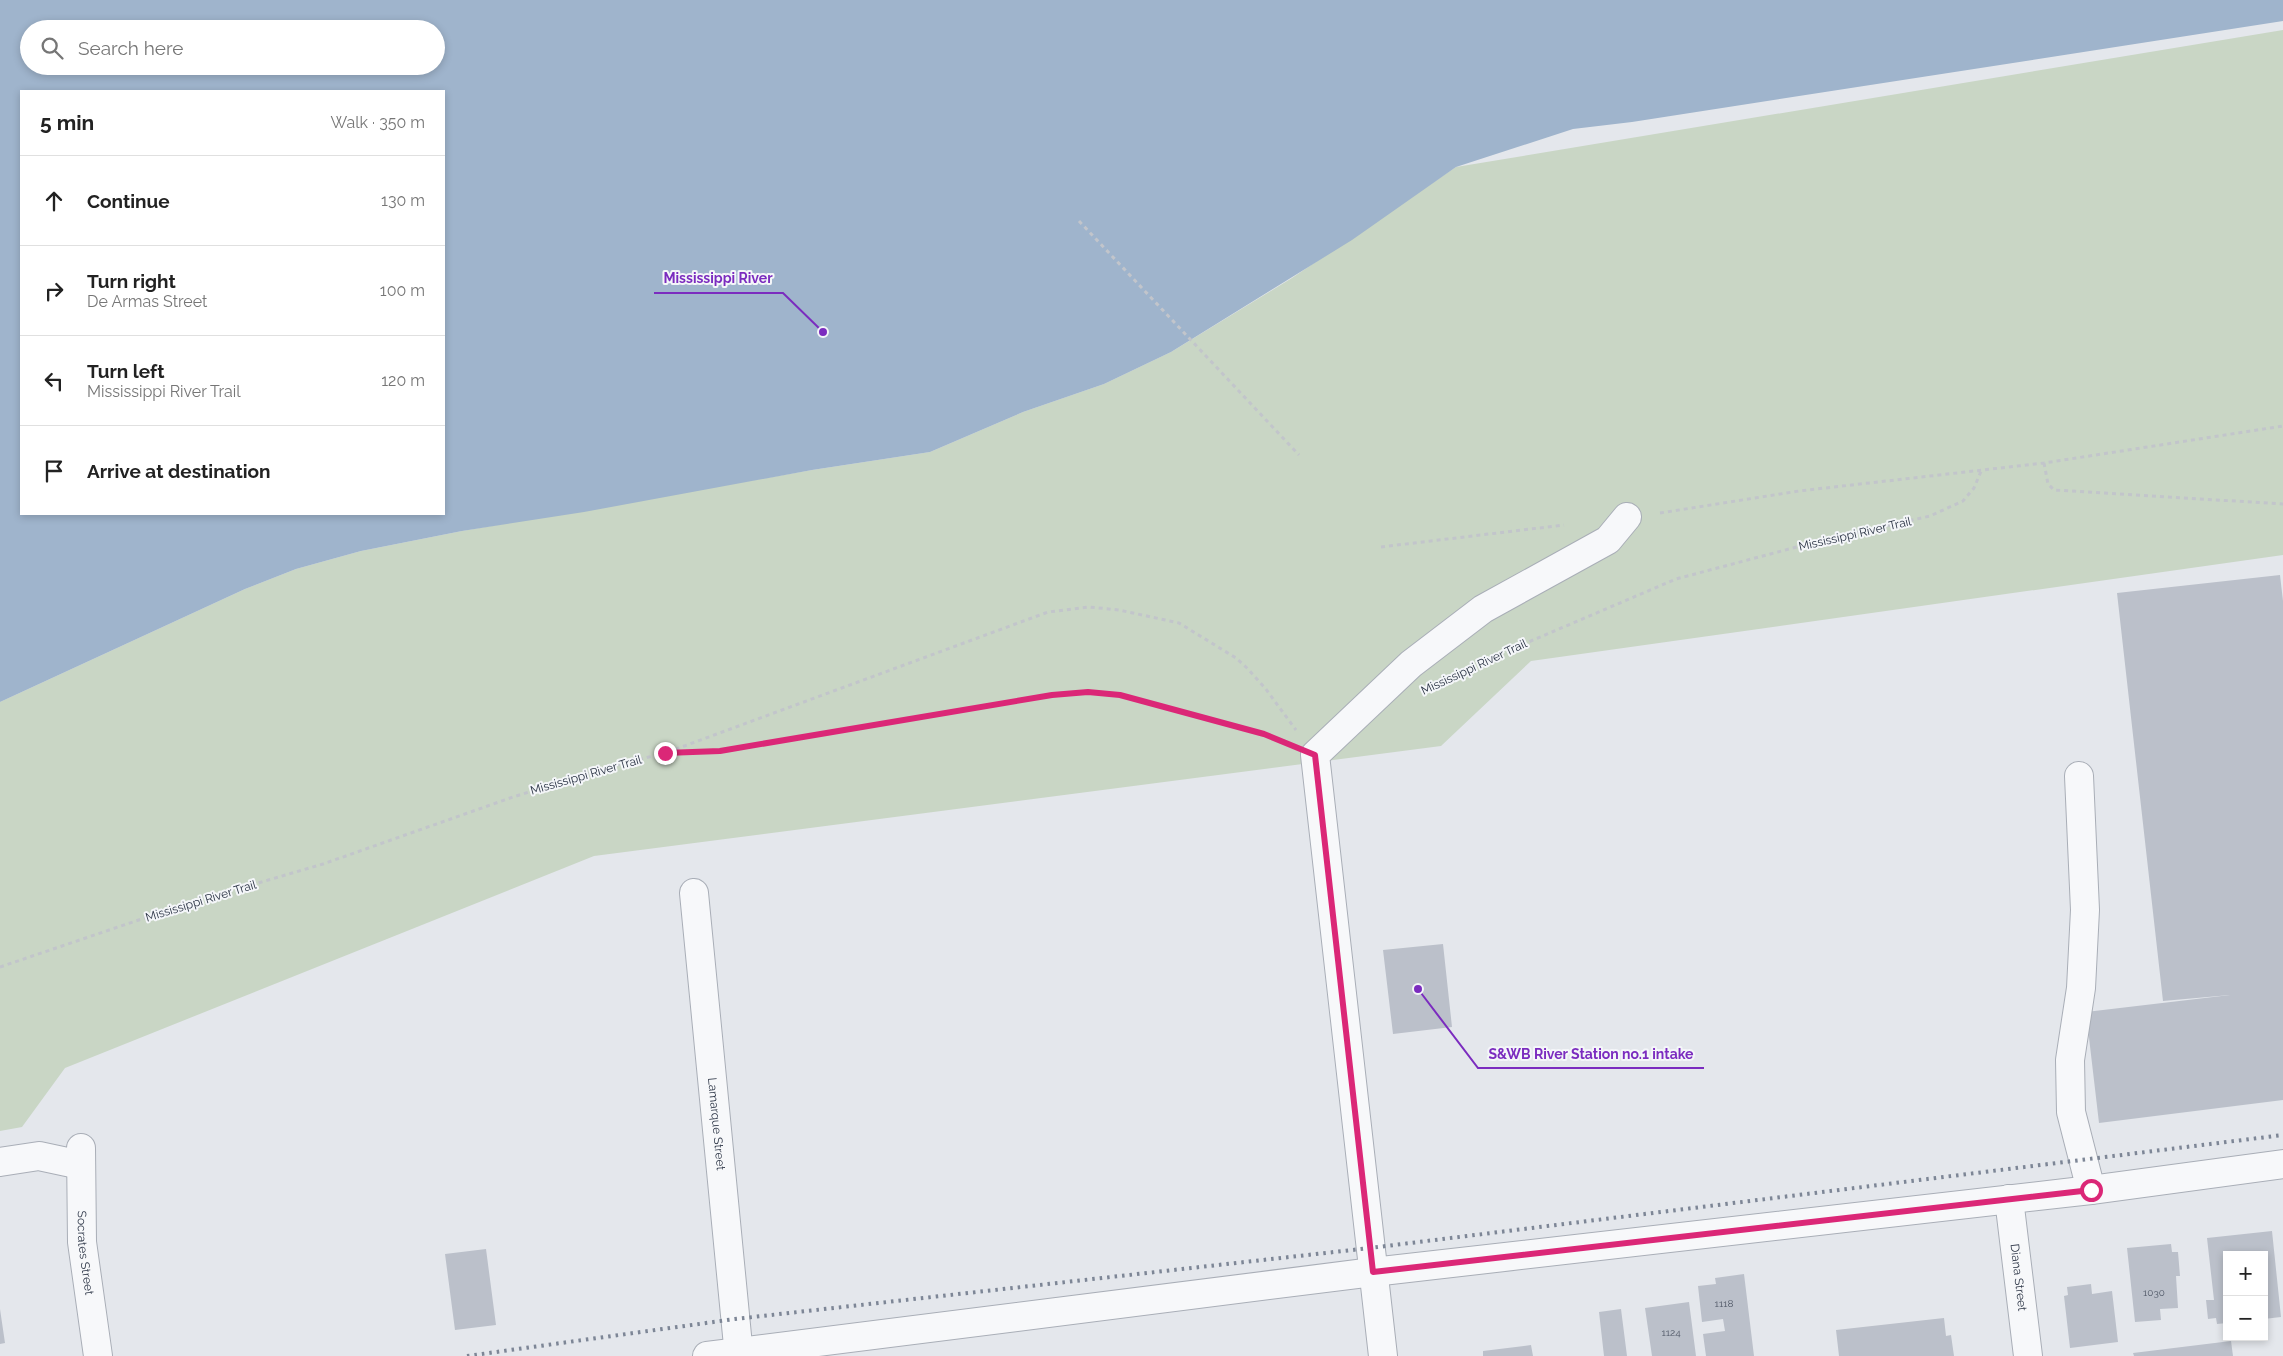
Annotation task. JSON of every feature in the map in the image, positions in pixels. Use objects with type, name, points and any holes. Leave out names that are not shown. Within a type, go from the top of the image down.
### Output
[{"type":"street","points":[[1383,1356],[1315,755],[1411,664],[1483,609],[1608,540],[1627,518]]},
{"type":"street","points":[[2079,776],[2085,910],[2081,988],[2070,1060],[2071,1112],[2091,1190]]},
{"type":"street","name":"Lamarque Street","points":[[694,893],[738,1354]]},
{"type":"street","name":"Socrates Street","points":[[0,1162],[39,1156],[81,1157],[82,1242],[98,1356]]},
{"type":"street","points":[[707,1356],[738,1354],[1373,1272],[2091,1190],[2283,1164]]},
{"type":"street","name":"Diana Street","points":[[2009,1199],[2028,1356]]},
{"type":"path","points":[[1079,221],[1299,456]]},
{"type":"path","points":[[1627,518],[1799,491],[2044,463],[2283,426]]},
{"type":"path","points":[[2044,463],[2048,484],[2054,490],[2283,504]]},
{"type":"path","name":"Mississippi River Trail","points":[[1447,677],[1676,579],[1823,540],[1930,516],[1963,501],[1974,488],[1982,469]]},
{"type":"path","points":[[1382,547],[1568,524]]},
{"type":"path","points":[[665,753],[1048,612],[1089,606],[1119,610],[1179,623],[1236,658],[1265,688],[1315,755]]},
{"type":"path","name":"Mississippi River Trail","points":[[0,967],[180,906],[323,864],[513,797],[613,766],[665,753],[720,751],[1052,695],[1088,692],[1120,695],[1264,734],[1315,755]]},
{"type":"green space","points":[[2283,30],[2283,555],[1531,661],[1441,746],[594,856],[65,1068],[22,1127],[0,1131],[0,702],[245,589],[296,569],[361,551],[462,531],[812,470],[930,452],[1023,412],[1104,384],[1171,352],[1292,278],[1456,167]]},
{"type":"water","points":[[0,0],[2283,0],[2283,21],[1632,122],[1573,129],[1456,167],[1352,240],[1171,352],[1104,384],[1023,412],[930,452],[812,470],[584,512],[462,531],[361,551],[296,569],[245,589],[0,702]]},
{"type":"building","points":[[2280,575],[2283,601],[2283,1100],[2099,1123],[2086,1012],[2230,995],[2163,1001],[2117,593]]},
{"type":"building","points":[[1443,944],[1452,1027],[1393,1034],[1383,950]]},
{"type":"building","points":[[2272,1231],[2281,1317],[2268,1319],[2268,1251],[2223,1251],[2223,1323],[2217,1324],[2216,1318],[2208,1319],[2206,1300],[2214,1300],[2207,1238]]},
{"type":"building","points":[[2171,1244],[2172,1252],[2178,1252],[2180,1276],[2176,1276],[2178,1308],[2160,1309],[2161,1320],[2135,1322],[2127,1248]]},
{"type":"building","points":[[486,1249],[496,1325],[455,1330],[445,1254]]},
{"type":"building","points":[[1744,1274],[1754,1356],[1706,1356],[1703,1334],[1725,1331],[1723,1319],[1702,1322],[1698,1286],[1716,1284],[1715,1278]]},
{"type":"building","points":[[2091,1284],[2092,1294],[2112,1291],[2118,1342],[2070,1348],[2064,1296],[2068,1295],[2067,1287]]},
{"type":"building","points":[[1689,1302],[1696,1356],[1652,1356],[1645,1308]]},
{"type":"building","points":[[0,1309],[5,1343],[0,1344]]},
{"type":"building","points":[[1621,1309],[1627,1356],[1604,1356],[1599,1312]]},
{"type":"building","points":[[1944,1318],[1946,1336],[1951,1335],[1954,1356],[1839,1356],[1836,1330]]},
{"type":"building","points":[[2231,1341],[2233,1356],[2134,1356],[2133,1353]]},
{"type":"building","points":[[1531,1345],[1533,1356],[1483,1356],[1483,1351]]},
{"type":"railway","points":[[467,1356],[735,1319],[1370,1248],[2283,1135]]},
{"type":"place","name":"Mississippi River","points":[[823,332]]},
{"type":"place","name":"S&WB River Station no.1 intake","points":[[1418,989]]},
{"type":"route","points":[[665,753],[720,751],[1052,695],[1088,692],[1120,695],[1264,734],[1315,755],[1373,1272],[2091,1190]]}]
